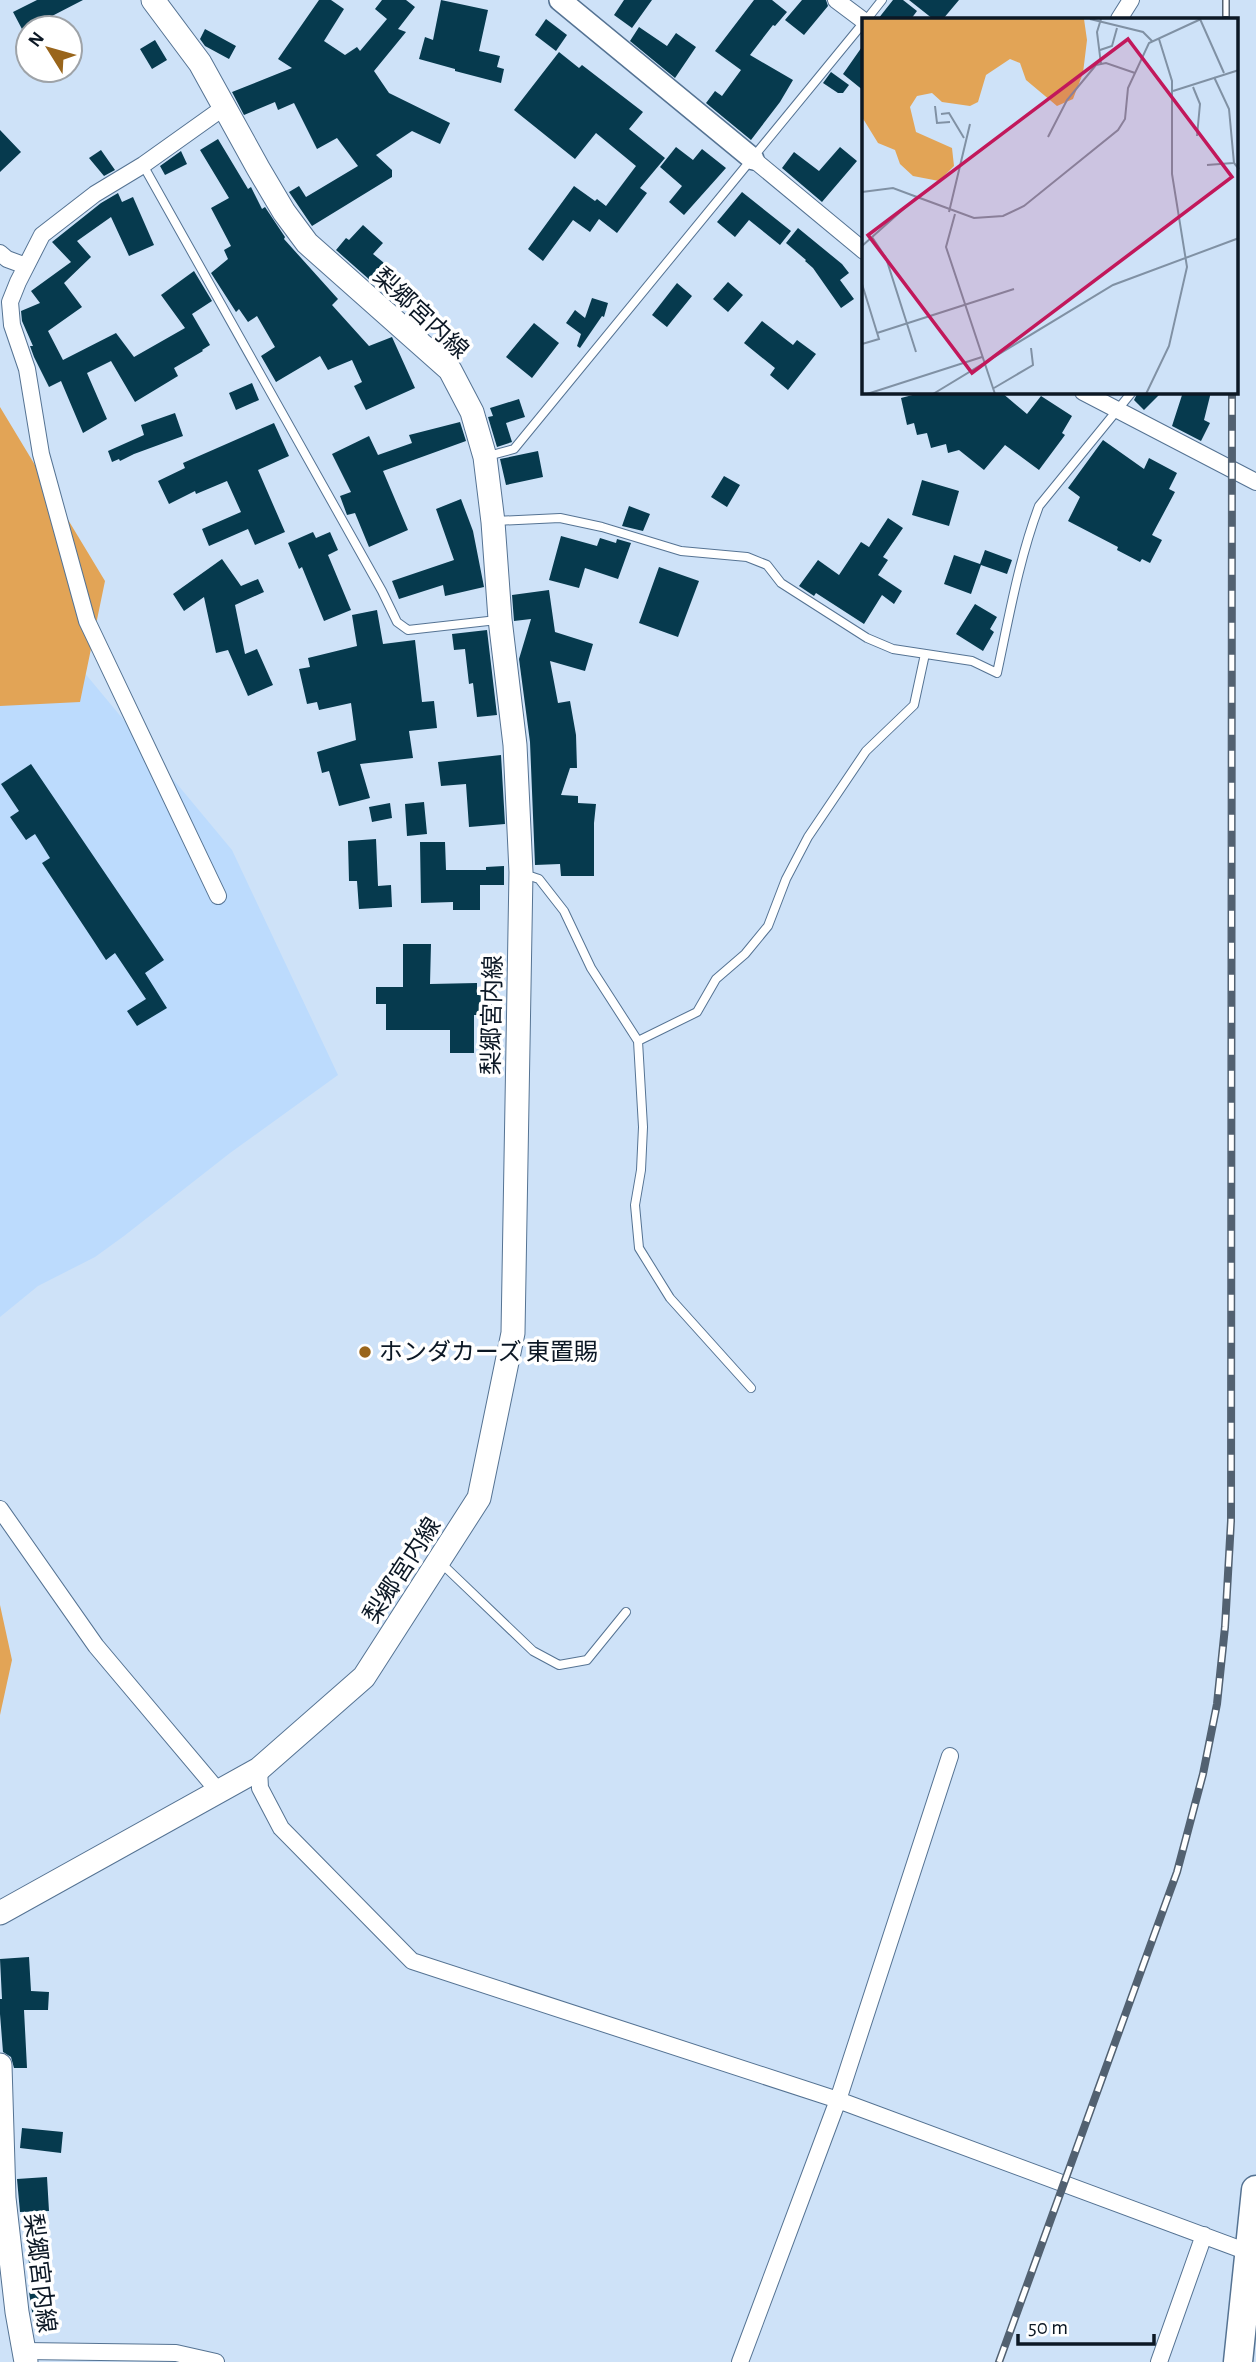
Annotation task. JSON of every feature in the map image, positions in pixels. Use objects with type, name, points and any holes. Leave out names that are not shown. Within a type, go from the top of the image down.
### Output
[{"type":"highway","points":[[1238,2362],[1253,2254],[1256,2190]]},
{"type":"main road","name":"梨郷宮内線","points":[[0,1913],[260,1769],[364,1677],[479,1499],[513,1333],[521,873],[515,745],[485,457],[472,412],[450,370],[307,243],[284,212],[200,63],[153,0]]},
{"type":"main road","name":"梨郷宮内線","points":[[0,2064],[4,2198],[25,2357]]},
{"type":"street","points":[[560,0],[862,249]]},
{"type":"street","points":[[836,0],[862,19]]},
{"type":"street","points":[[1120,18],[1131,0]]},
{"type":"street","points":[[218,896],[87,621],[41,454],[27,369],[12,325],[10,302],[42,235],[94,194],[143,164],[223,108]]},
{"type":"street","points":[[0,253],[7,259],[26,266]]},
{"type":"street","points":[[1087,394],[1256,482]]},
{"type":"street","points":[[0,1509],[96,1646],[219,1792]]},
{"type":"street","points":[[740,2362],[838,2100],[950,1756]]},
{"type":"street","points":[[260,1769],[260,1788],[281,1828],[412,1961],[838,2100],[1253,2254]]},
{"type":"street","points":[[1159,2362],[1203,2235]]},
{"type":"street","points":[[25,2357],[176,2353],[216,2362]]},
{"type":"lane","points":[[867,18],[882,0]]},
{"type":"lane","points":[[485,457],[514,449],[862,25]]},
{"type":"lane","points":[[143,164],[397,622],[408,630],[500,619]]},
{"type":"lane","points":[[493,522],[559,518],[681,551],[747,556],[768,565],[781,583],[867,638],[893,649],[972,662],[997,673],[1012,600],[1039,506],[1130,394]]},
{"type":"lane","points":[[638,1041],[697,1012],[716,979],[745,954],[768,926],[786,879],[808,837],[866,751],[914,705],[925,653]]},
{"type":"lane","points":[[521,873],[539,879],[564,911],[591,968],[638,1041],[643,1127],[641,1170],[635,1205],[639,1248],[670,1298],[751,1388]]},
{"type":"lane","points":[[439,1561],[533,1651],[559,1665],[587,1660],[626,1612]]},
{"type":"shaded area","points":[[0,407],[105,581],[80,702],[0,706]]},
{"type":"shaded area","points":[[68,653],[232,850],[338,1075],[230,1153],[95,1257],[38,1286],[0,1317],[0,705]]},
{"type":"shaded area","points":[[0,1605],[12,1660],[0,1715]]},
{"type":"building","points":[[37,0],[83,0],[56,14],[13,12]]},
{"type":"building","points":[[319,0],[331,0],[344,9],[324,41],[345,55],[357,47],[360,51],[387,19],[375,9],[382,0],[406,0],[415,7],[398,29],[406,32],[374,71],[389,93],[450,123],[440,144],[412,131],[376,155],[392,170],[392,177],[312,226],[289,192],[299,186],[306,197],[358,166],[337,138],[317,149],[294,103],[278,110],[275,102],[244,115],[232,92],[292,68],[278,59]]},
{"type":"building","points":[[441,0],[488,10],[479,51],[500,56],[497,67],[504,69],[501,83],[419,59],[425,37],[433,40]]},
{"type":"building","points":[[624,0],[652,0],[632,28],[614,15]]},
{"type":"building","points":[[754,0],[772,0],[787,12],[773,25],[750,55],[793,80],[751,140],[706,103],[715,91],[722,96],[741,70],[715,51]]},
{"type":"building","points":[[802,0],[826,0],[828,6],[804,35],[785,20]]},
{"type":"building","points":[[893,0],[903,0],[917,11],[912,18],[879,18]]},
{"type":"building","points":[[909,0],[959,0],[944,18],[932,18]]},
{"type":"building","points":[[546,19],[567,35],[556,51],[535,35]]},
{"type":"building","points":[[639,27],[667,46],[676,33],[696,47],[675,78],[630,41]]},
{"type":"building","points":[[205,29],[236,46],[229,59],[205,46],[200,39]]},
{"type":"building","points":[[155,40],[167,60],[152,69],[140,49]]},
{"type":"building","points":[[862,47],[862,89],[843,74]]},
{"type":"building","points":[[559,52],[579,68],[582,65],[643,112],[629,129],[665,158],[640,188],[647,193],[617,233],[599,219],[590,232],[573,220],[543,261],[528,249],[574,186],[606,206],[636,166],[596,133],[575,159],[514,110]]},
{"type":"building","points":[[831,72],[849,85],[843,93],[838,93],[823,83]]},
{"type":"building","points":[[0,130],[21,152],[0,172]]},
{"type":"building","points":[[218,139],[248,189],[251,187],[262,209],[265,207],[284,239],[338,299],[332,305],[369,346],[392,337],[415,388],[366,410],[354,386],[362,382],[352,360],[328,370],[320,356],[276,382],[261,356],[275,347],[257,316],[248,322],[239,309],[236,312],[211,273],[228,259],[224,250],[231,246],[211,208],[229,198],[200,150]]},
{"type":"building","points":[[676,147],[693,160],[702,149],[726,168],[684,215],[669,202],[682,186],[660,167]]},
{"type":"building","points":[[840,147],[857,161],[822,202],[782,168],[794,152],[819,171]]},
{"type":"building","points":[[101,150],[115,170],[104,176],[89,158]]},
{"type":"building","points":[[181,151],[187,164],[165,175],[160,166]]},
{"type":"building","points":[[742,192],[791,231],[780,245],[749,220],[735,237],[717,222]]},
{"type":"building","points":[[118,193],[122,202],[133,197],[154,245],[129,256],[111,217],[77,241],[91,257],[64,283],[82,307],[48,331],[63,360],[116,333],[134,357],[185,328],[161,295],[194,271],[212,301],[192,314],[210,345],[174,368],[178,376],[135,402],[111,361],[87,373],[107,419],[83,433],[61,381],[49,387],[34,357],[21,311],[40,303],[31,291],[71,262],[52,242],[101,203]]},
{"type":"building","points":[[363,225],[383,243],[373,254],[404,279],[389,297],[336,250]]},
{"type":"building","points":[[798,228],[842,264],[849,273],[840,280],[854,299],[841,308],[813,268],[786,243]]},
{"type":"building","points":[[728,282],[743,295],[728,312],[713,299]]},
{"type":"building","points":[[677,283],[692,296],[667,327],[652,315]]},
{"type":"building","points":[[592,298],[608,303],[604,317],[602,316],[580,348],[577,346],[581,334],[566,323],[575,310],[585,318]]},
{"type":"building","points":[[762,321],[793,345],[797,340],[816,354],[788,390],[770,375],[775,368],[744,343]]},
{"type":"building","points":[[534,323],[559,343],[532,378],[506,357]]},
{"type":"building","points":[[252,383],[259,400],[236,410],[229,393]]},
{"type":"building","points":[[916,394],[1003,394],[1027,414],[1041,396],[1072,416],[1062,433],[1065,435],[1039,470],[1005,445],[984,470],[959,450],[948,453],[946,444],[931,448],[927,433],[917,435],[914,423],[907,425],[901,398]]},
{"type":"building","points":[[1137,394],[1160,394],[1144,410],[1134,400]]},
{"type":"building","points":[[1182,394],[1210,394],[1204,420],[1210,423],[1201,441],[1172,426]]},
{"type":"building","points":[[519,399],[525,417],[506,423],[512,442],[497,447],[488,417],[493,416],[490,408]]},
{"type":"building","points":[[175,413],[183,436],[112,462],[108,451],[144,435],[141,425]]},
{"type":"building","points":[[460,422],[466,441],[383,471],[408,530],[369,547],[355,513],[347,515],[340,496],[351,492],[332,454],[369,436],[378,455],[412,443],[409,435]]},
{"type":"building","points":[[274,423],[289,456],[258,470],[285,532],[255,545],[248,529],[209,546],[202,529],[241,512],[227,481],[196,494],[195,491],[169,504],[158,481],[185,468],[183,463]]},
{"type":"building","points":[[1103,440],[1144,469],[1149,458],[1177,473],[1169,489],[1175,492],[1152,535],[1162,540],[1150,563],[1142,559],[1140,562],[1117,550],[1118,547],[1068,521],[1080,497],[1068,488]]},
{"type":"building","points":[[538,451],[543,477],[506,485],[500,459]]},
{"type":"building","points":[[724,476],[740,485],[727,507],[711,497]]},
{"type":"building","points":[[922,480],[959,491],[949,526],[912,515]]},
{"type":"building","points":[[461,499],[473,531],[484,587],[445,596],[443,585],[399,599],[392,581],[454,560],[436,509]]},
{"type":"building","points":[[629,506],[650,514],[643,531],[622,526]]},
{"type":"building","points":[[888,518],[903,528],[883,557],[888,560],[878,575],[902,591],[894,604],[882,595],[864,624],[816,593],[814,596],[799,586],[818,560],[839,575],[861,542],[869,547]]},
{"type":"building","points":[[313,532],[316,538],[330,532],[338,550],[328,555],[351,610],[324,621],[302,567],[299,569],[288,543]]},
{"type":"building","points":[[561,536],[597,546],[600,538],[616,543],[617,539],[631,543],[618,579],[585,568],[579,588],[549,580]]},
{"type":"building","points":[[985,550],[1012,560],[1007,574],[981,565],[971,594],[944,584],[954,555],[980,564]]},
{"type":"building","points":[[222,559],[241,586],[258,579],[264,592],[235,605],[245,654],[257,649],[273,685],[248,696],[228,650],[216,653],[204,597],[184,611],[173,594]]},
{"type":"building","points":[[659,567],[699,581],[678,637],[639,623]]},
{"type":"building","points":[[549,590],[555,632],[593,644],[585,671],[550,661],[558,703],[570,701],[576,735],[577,768],[570,768],[561,795],[578,796],[578,803],[596,804],[594,876],[561,876],[560,864],[535,865],[530,742],[519,659],[531,619],[514,621],[512,595]]},
{"type":"building","points":[[975,604],[997,617],[990,629],[994,632],[983,651],[956,634]]},
{"type":"building","points":[[377,610],[383,644],[415,640],[422,702],[434,701],[437,728],[409,731],[413,758],[360,764],[370,798],[339,806],[329,771],[322,773],[317,752],[356,740],[351,703],[319,710],[317,702],[307,704],[299,669],[310,667],[308,658],[357,646],[352,615]]},
{"type":"building","points":[[487,630],[497,715],[477,717],[473,683],[469,684],[465,649],[454,650],[452,634]]},
{"type":"building","points":[[501,755],[505,824],[469,827],[466,784],[441,786],[438,762]]},
{"type":"building","points":[[31,764],[164,960],[145,973],[167,1008],[137,1026],[127,1011],[146,999],[115,953],[106,960],[42,863],[50,858],[35,834],[26,840],[10,817],[19,811],[1,784]]},
{"type":"building","points":[[424,802],[427,834],[407,836],[405,804]]},
{"type":"building","points":[[390,803],[392,818],[372,822],[369,807]]},
{"type":"building","points":[[376,839],[378,886],[391,885],[392,907],[359,909],[357,881],[349,881],[348,841]]},
{"type":"building","points":[[420,842],[445,842],[446,870],[486,870],[486,867],[504,866],[504,885],[480,885],[480,910],[453,910],[453,902],[421,903]]},
{"type":"building","points":[[403,944],[431,944],[430,984],[477,983],[477,995],[493,995],[493,1015],[474,1015],[474,1053],[450,1053],[450,1030],[386,1030],[386,1004],[376,1004],[376,987],[403,987]]},
{"type":"building","points":[[29,1957],[31,1991],[49,1992],[48,2010],[24,2010],[27,2068],[14,2068],[11,2057],[3,2052],[0,1959]]},
{"type":"building","points":[[22,2128],[63,2132],[61,2153],[20,2148]]},
{"type":"building","points":[[47,2177],[49,2211],[20,2212],[17,2179]]},
{"type":"building","points":[[47,2239],[52,2274],[31,2277],[26,2242]]},
{"type":"building","points":[[46,2291],[49,2323],[34,2325],[29,2292]]},
{"type":"railway","points":[[1226,0],[1226,18]]},
{"type":"railway","points":[[999,2362],[1177,1872],[1203,1774],[1217,1704],[1225,1627],[1231,1521],[1232,394]]},
{"type":"place","name":"ホンダカーズ 東置賜","points":[[365,1352]]}]
